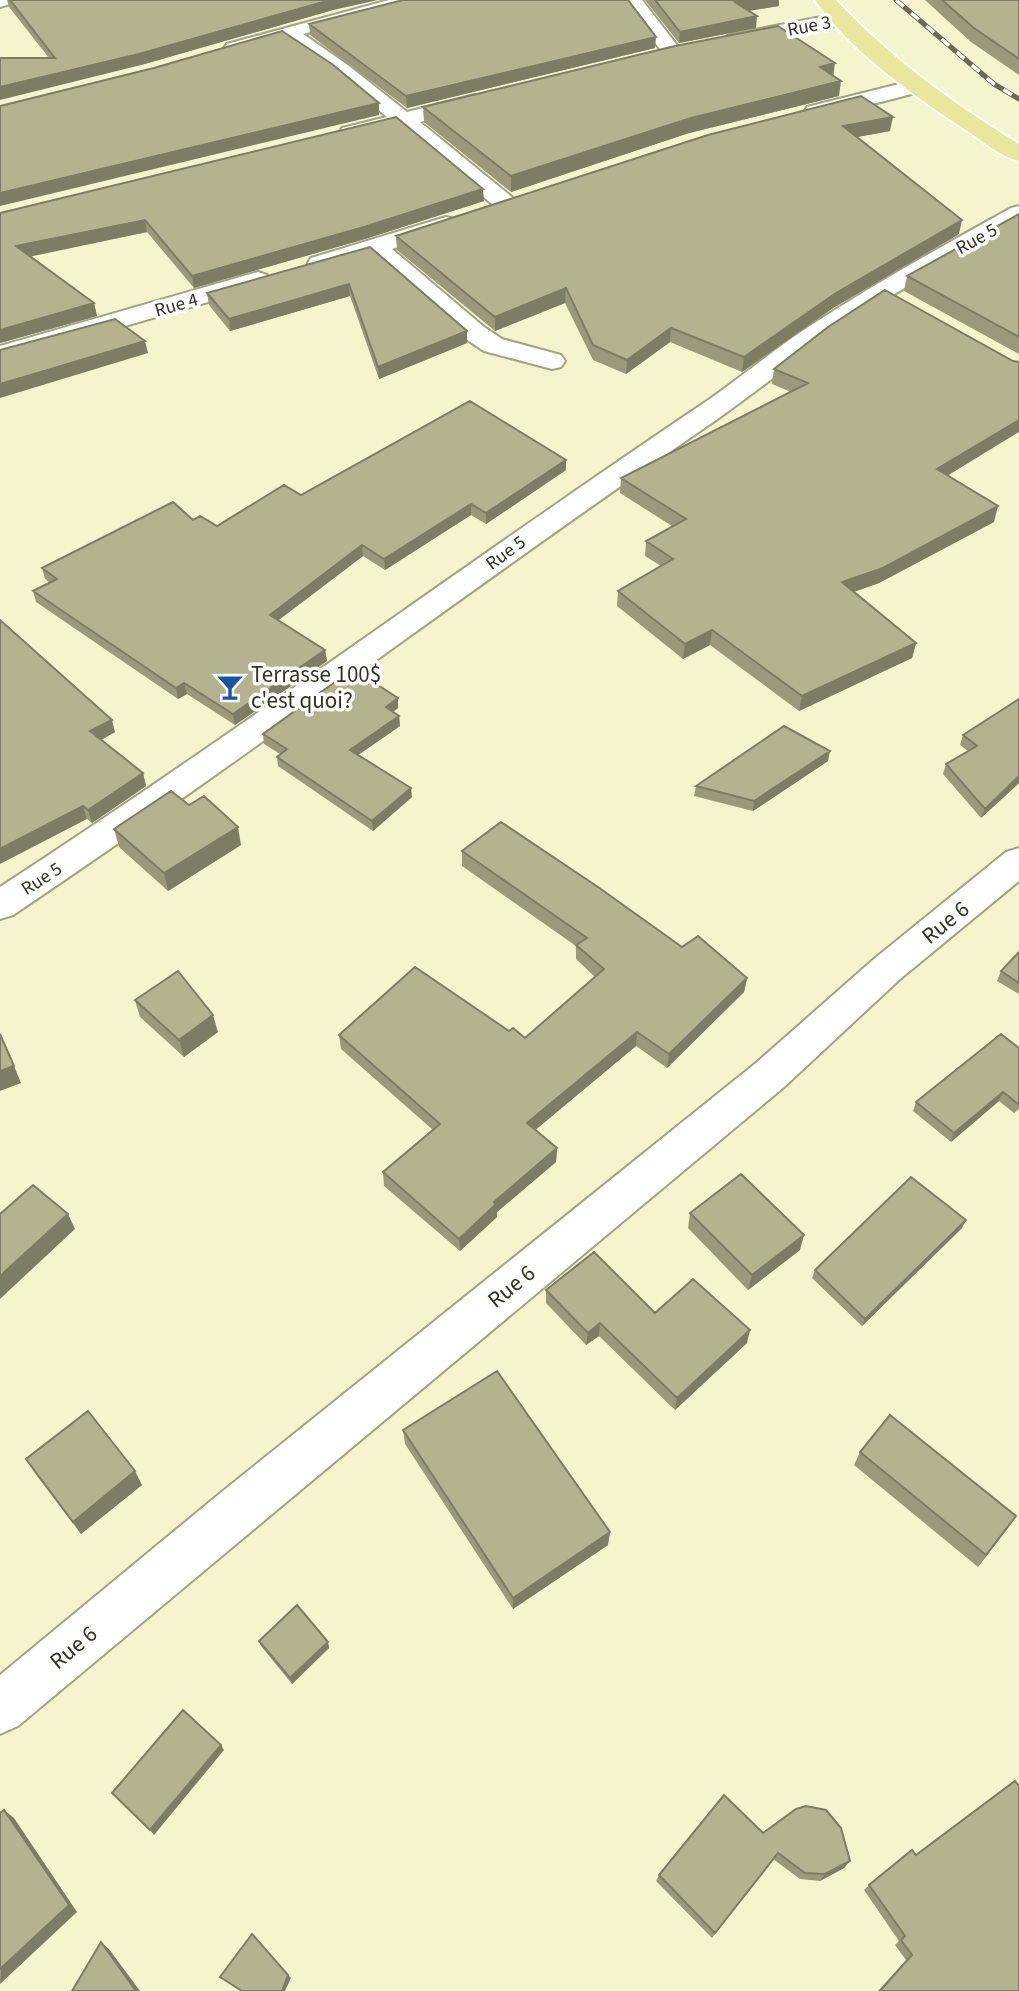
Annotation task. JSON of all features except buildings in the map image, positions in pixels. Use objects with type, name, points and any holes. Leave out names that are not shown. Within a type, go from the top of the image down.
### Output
[{"type":"main road","points":[[825,0],[915,86],[1019,154]]},
{"type":"street","points":[[212,55],[415,0]]},
{"type":"street","points":[[632,0],[673,52]]},
{"type":"street","name":"Rue 3","points":[[649,59],[842,19]]},
{"type":"street","points":[[288,33],[342,70],[505,203]]},
{"type":"street","points":[[793,117],[915,86]]},
{"type":"street","points":[[323,139],[493,97]]},
{"type":"street","name":"Rue 4","points":[[0,354],[375,247],[531,195]]},
{"type":"street","name":"Rue 5","points":[[0,905],[150,806],[535,530],[743,388],[815,334],[893,297],[1019,213]]},
{"type":"street","points":[[375,247],[475,333],[493,345],[552,361]]},
{"type":"street","name":"Rue 6","points":[[0,1708],[235,1512],[770,1075],[887,969],[1019,862]]},
{"type":"railway","points":[[896,0],[994,84],[1019,99]]},
{"type":"place","name":"Terrasse 100$ c'est quoi?","points":[[230,687]]}]
